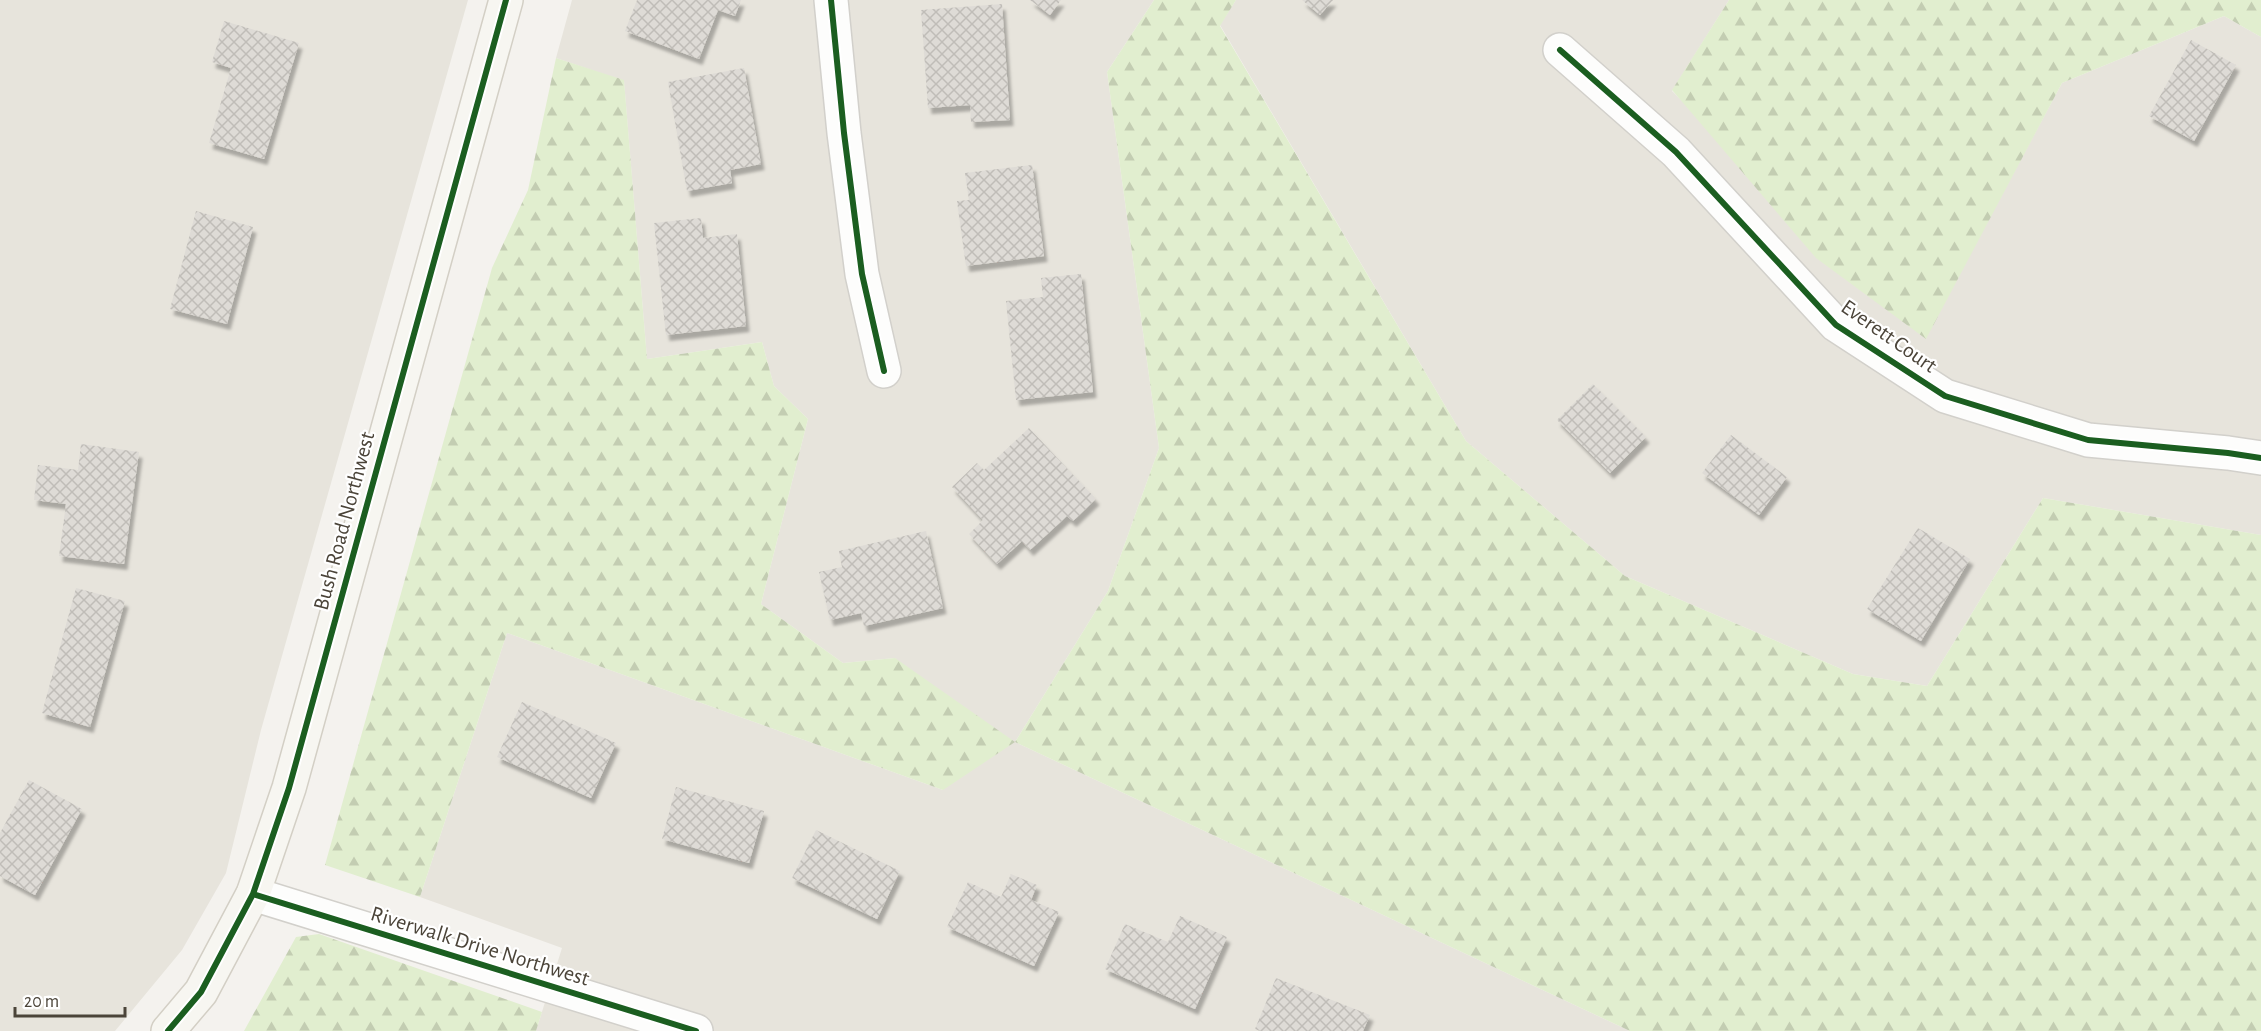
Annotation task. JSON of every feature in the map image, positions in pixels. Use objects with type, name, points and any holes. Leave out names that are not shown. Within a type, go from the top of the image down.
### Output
[{"type":"street","name":"Bush Road Northwest","points":[[168,1031],[201,992],[254,894],[289,788],[506,0]]},
{"type":"street","points":[[831,0],[861,273],[884,371]]},
{"type":"street","name":"Everett Court","points":[[1560,50],[1676,152],[1836,325],[1945,396],[2088,440],[2261,458]]},
{"type":"street","name":"Riverwalk Drive Northwest","points":[[254,894],[696,1031]]},
{"type":"shaded area","points":[[0,0],[468,0],[261,730],[226,873],[182,950],[115,1031],[0,1031]]},
{"type":"shaded area","points":[[572,0],[1154,0],[1107,72],[1159,448],[1108,591],[1015,742],[1630,1031],[536,1031],[562,948],[420,897],[507,633],[943,790],[895,658],[843,663],[761,604],[808,419],[774,386],[762,342],[647,359],[624,81],[556,58]]},
{"type":"shaded area","points":[[1236,0],[1729,0],[1672,91],[1925,338],[2062,83],[2224,16],[2261,37],[2261,535],[2043,498],[1927,686],[1853,674],[1625,576],[1466,441],[1220,25]]},
{"type":"green space","points":[[1154,0],[1236,0],[1220,26],[1466,441],[1625,576],[1853,674],[1927,686],[2043,498],[2261,535],[2261,1031],[1630,1031],[1015,742],[1108,591],[1159,448],[1107,72]]},
{"type":"green space","points":[[1729,0],[2261,0],[2261,37],[2224,16],[2062,83],[1926,339],[1816,258],[1672,90]]},
{"type":"green space","points":[[556,58],[624,80],[647,359],[762,342],[774,386],[808,419],[761,604],[843,663],[895,658],[1015,742],[943,790],[507,633],[420,897],[325,865],[492,268],[528,190]]},
{"type":"green space","points":[[319,934],[542,1012],[536,1031],[244,1031],[296,937]]},
{"type":"building","points":[[637,0],[741,0],[735,16],[718,10],[699,59],[625,31]]},
{"type":"building","points":[[1030,0],[1061,0],[1050,15]]},
{"type":"building","points":[[1302,0],[1333,0],[1320,15]]},
{"type":"building","points":[[1002,4],[1010,120],[971,122],[970,105],[928,108],[921,10]]},
{"type":"building","points":[[224,21],[299,43],[264,159],[209,143],[231,68],[212,62]]},
{"type":"building","points":[[2191,40],[2236,65],[2194,141],[2149,116]]},
{"type":"building","points":[[744,68],[761,164],[730,170],[732,183],[687,191],[668,82]]},
{"type":"building","points":[[1032,165],[1044,256],[966,266],[957,201],[969,200],[965,173]]},
{"type":"building","points":[[196,211],[253,227],[227,324],[170,309]]},
{"type":"building","points":[[701,218],[703,238],[737,234],[746,326],[666,335],[654,223]]},
{"type":"building","points":[[1081,274],[1093,392],[1016,400],[1006,301],[1043,297],[1041,278]]},
{"type":"building","points":[[1593,384],[1646,437],[1610,473],[1557,420]]},
{"type":"building","points":[[1029,428],[1096,499],[1073,521],[1067,516],[1030,550],[1022,541],[997,564],[969,534],[983,520],[952,487],[977,463],[984,470]]},
{"type":"building","points":[[1731,435],[1787,477],[1759,515],[1702,473]]},
{"type":"building","points":[[81,444],[139,452],[124,564],[59,556],[66,504],[34,500],[38,465],[78,470]]},
{"type":"building","points":[[1918,528],[1970,559],[1921,641],[1867,609]]},
{"type":"building","points":[[926,531],[943,608],[864,626],[861,613],[830,620],[819,572],[842,567],[839,551]]},
{"type":"building","points":[[76,588],[125,601],[90,727],[42,713]]},
{"type":"building","points":[[522,702],[616,743],[591,798],[497,757]]},
{"type":"building","points":[[29,780],[82,809],[35,895],[0,876],[0,833]]},
{"type":"building","points":[[676,787],[764,811],[749,863],[662,839]]},
{"type":"building","points":[[816,830],[900,871],[877,919],[792,878]]},
{"type":"building","points":[[1011,874],[1037,885],[1031,900],[1059,912],[1034,966],[947,927],[968,882],[1001,897]]},
{"type":"building","points":[[1180,916],[1227,937],[1195,1009],[1105,969],[1125,924],[1168,942]]},
{"type":"building","points":[[1276,978],[1370,1015],[1363,1031],[1260,1031],[1255,1029]]},
{"type":"cycle path","points":[[168,1031],[201,992],[253,894],[289,788],[506,0]]},
{"type":"cycle path","points":[[831,0],[844,133],[862,274],[884,371]]},
{"type":"cycle path","points":[[1560,50],[1676,152],[1836,325],[1945,396],[2088,440],[2261,458]]},
{"type":"cycle path","points":[[253,894],[696,1031]]}]
